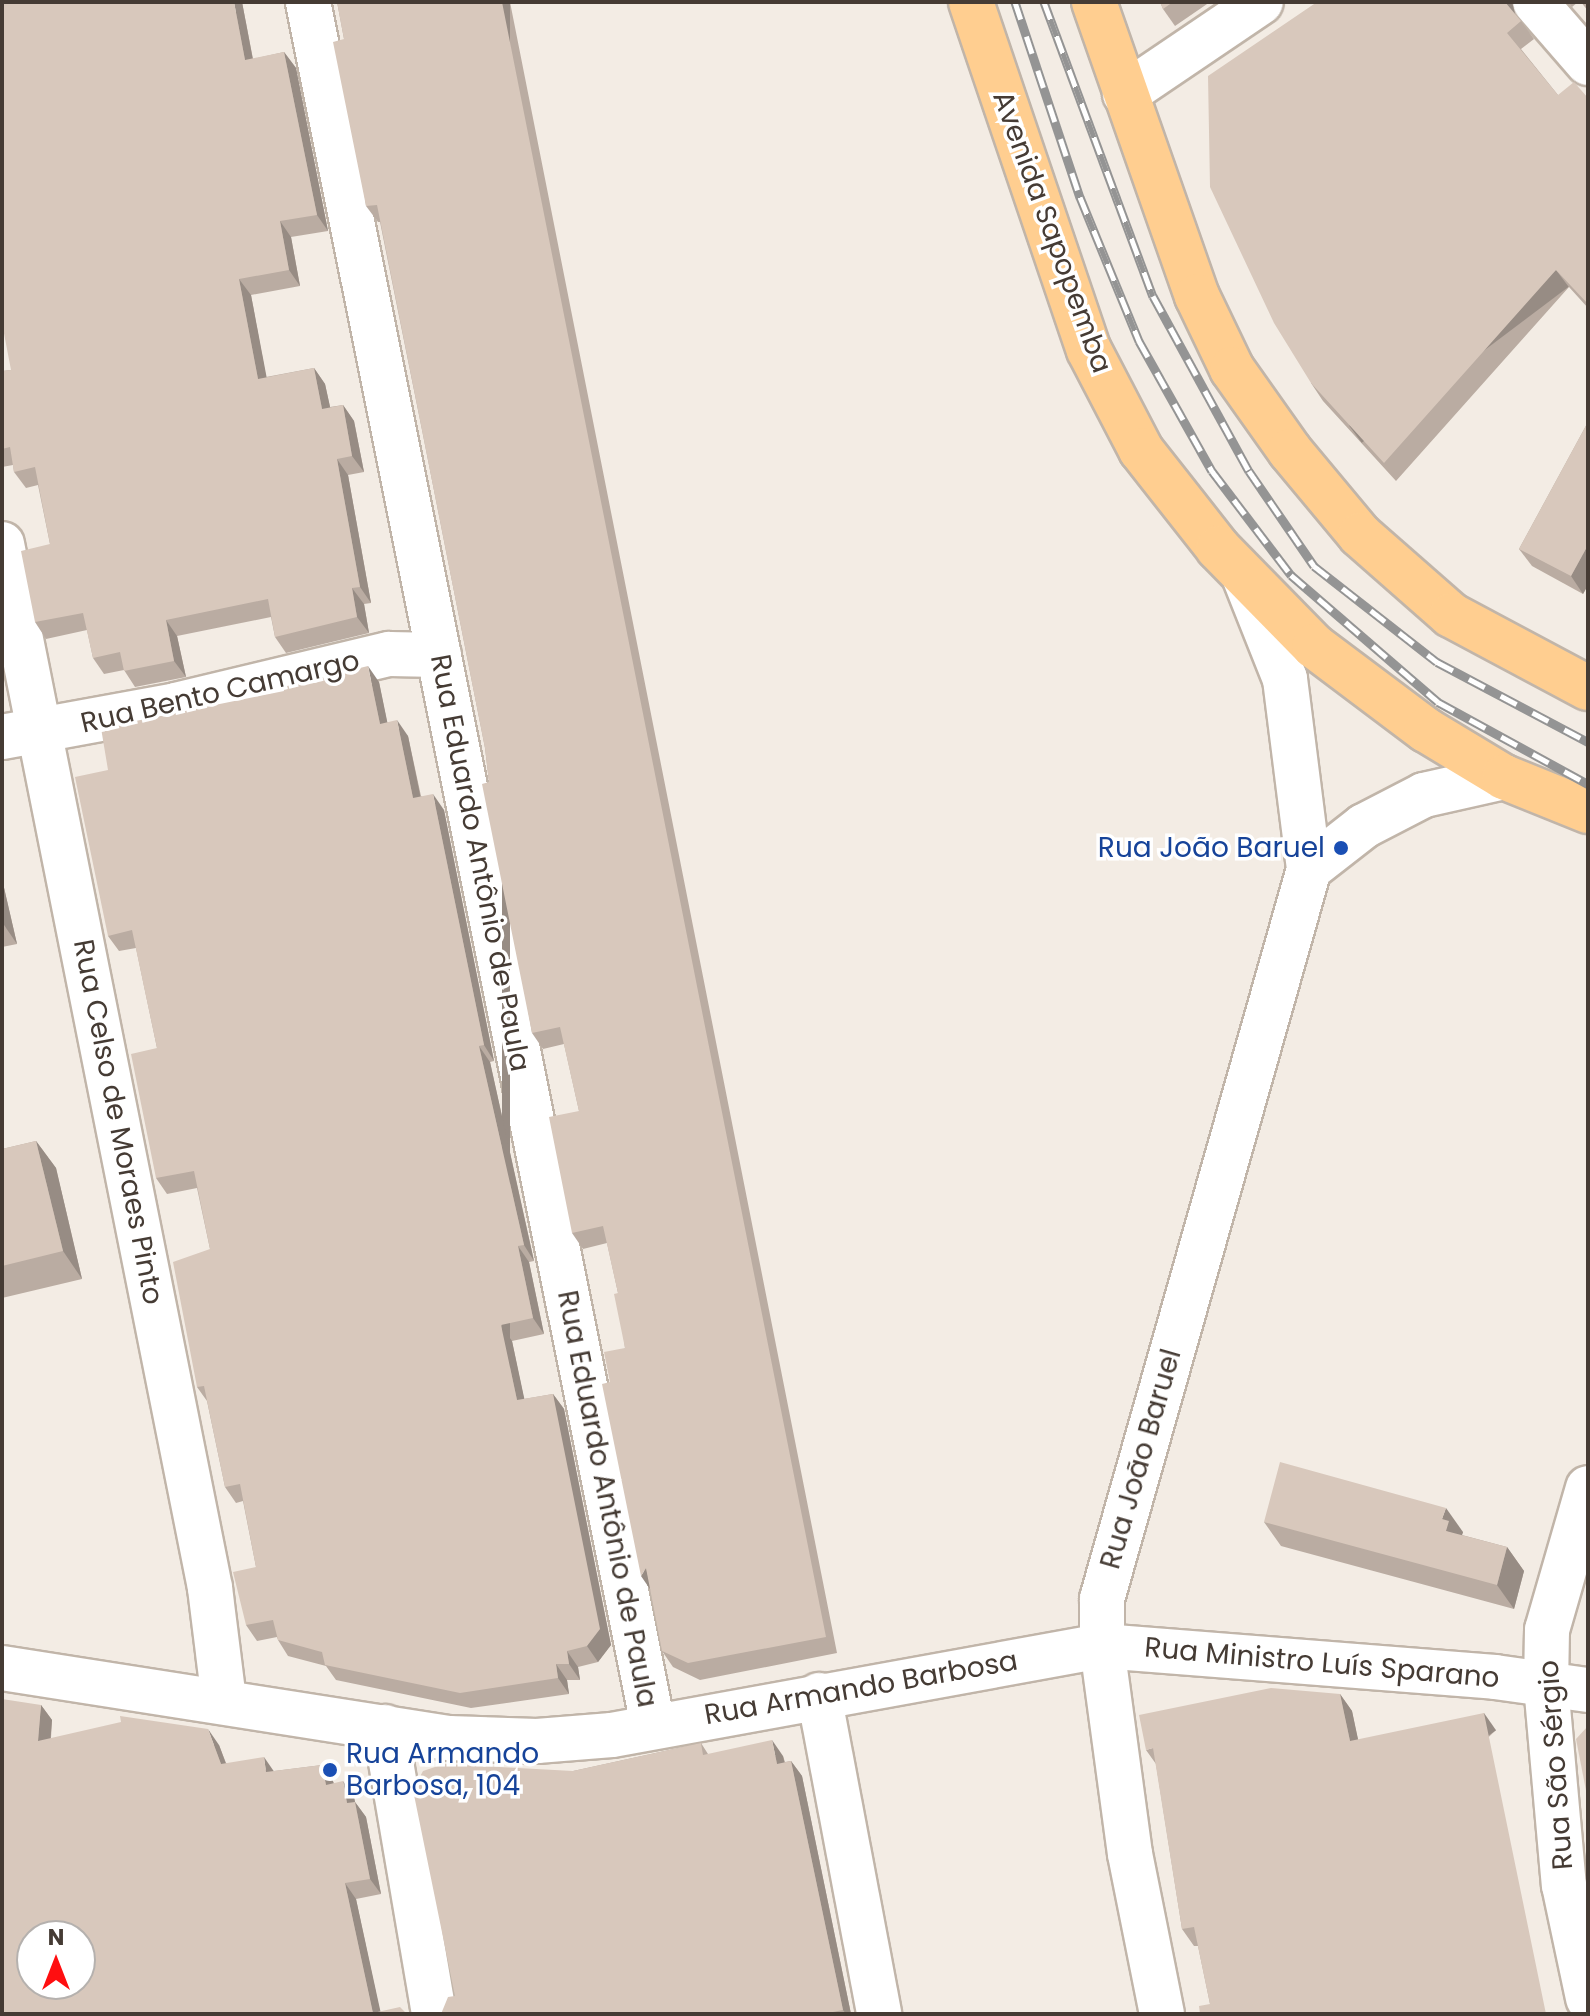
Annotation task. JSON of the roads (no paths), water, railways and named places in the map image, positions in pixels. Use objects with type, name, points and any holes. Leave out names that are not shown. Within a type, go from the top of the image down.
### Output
[{"type":"main road","name":"Avenida Sapopemba","points":[[971,2],[1089,350],[1141,450],[1243,575],[1314,646],[1426,730],[1504,777],[1588,811]]},
{"type":"main road","points":[[1094,2],[1197,296],[1232,369],[1290,451],[1360,535],[1451,615],[1588,688]]},
{"type":"street","name":"Rua Eduardo Antônio de Paula","points":[[308,2],[653,1725]]},
{"type":"street","points":[[1125,94],[1261,2]]},
{"type":"street","points":[[1535,2],[1588,63]]},
{"type":"street","name":"Rua Celso de Moraes Pinto","points":[[2,544],[22,734],[210,1588],[224,1701]]},
{"type":"street","name":"Rua João Baruel","points":[[1162,2014],[1130,1854],[1102,1646],[1102,1599],[1309,869],[1296,736],[1285,679],[1243,575]]},
{"type":"street","name":"Rua Bento Camargo","points":[[22,734],[389,654],[439,655]]},
{"type":"street","points":[[1309,869],[1364,826],[1424,795],[1504,777]]},
{"type":"street","name":"Rua São Sérgio","points":[[1588,1488],[1547,1630],[1567,1688],[1564,1885],[1588,1998]]},
{"type":"street","name":"Rua Armando Barbosa","points":[[2,1668],[449,1738],[537,1741],[612,1735],[653,1725],[1102,1646]]},
{"type":"street","name":"Rua Ministro Luís Sparano","points":[[1102,1646],[1567,1688]]},
{"type":"street","points":[[819,1695],[879,2014]]},
{"type":"street","points":[[385,1727],[434,2014]]},
{"type":"railway","points":[[1015,2],[1080,197],[1139,341],[1212,471],[1291,575],[1438,702],[1588,784]]},
{"type":"railway","points":[[1044,2],[1153,296],[1249,471],[1314,566],[1437,662],[1588,742]]},
{"type":"place","name":"Rua João Baruel","points":[[1341,848]]},
{"type":"place","name":"Rua Armando Barbosa, 104","points":[[330,1770]]}]
